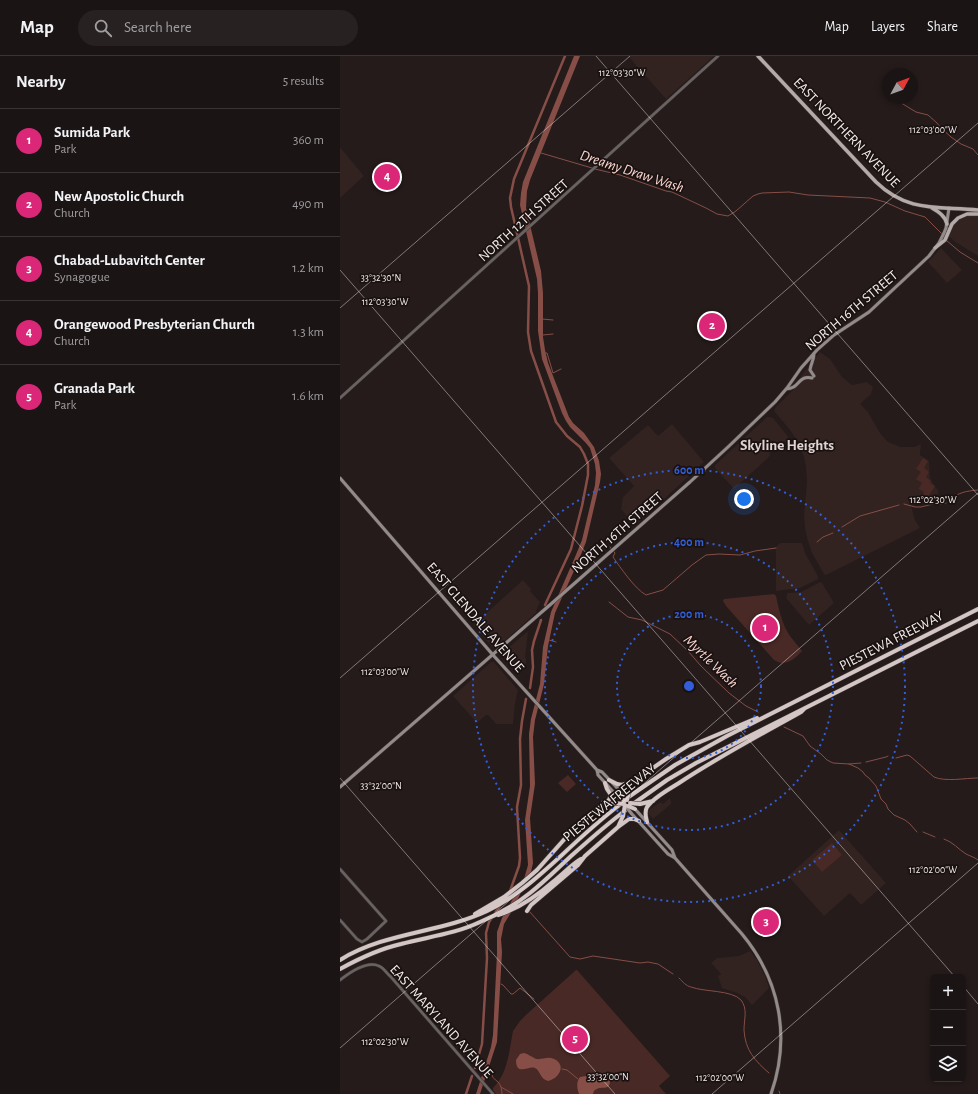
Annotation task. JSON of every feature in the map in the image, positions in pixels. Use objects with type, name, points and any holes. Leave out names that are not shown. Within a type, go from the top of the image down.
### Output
[{"type":"highway","name":"PIESTEWA FREEWAY","points":[[340,960],[360,949],[380,942],[454,923],[471,917],[512,897],[530,884],[614,809],[662,773],[727,736],[978,609]]},
{"type":"highway","name":"PIESTEWA FREEWAY","points":[[340,969],[364,956],[382,949],[448,933],[480,923],[490,918],[528,895],[619,815],[652,790],[696,763],[978,621]]},
{"type":"highway","points":[[607,781],[622,785],[634,781],[689,745],[755,719],[787,703],[801,699]]},
{"type":"highway","points":[[647,822],[645,815],[646,811],[648,806],[653,801],[712,762],[801,712],[808,706]]},
{"type":"highway","points":[[486,909],[522,884],[569,834],[590,814],[603,806],[610,799],[611,796],[607,781]]},
{"type":"highway","points":[[618,827],[634,781]]},
{"type":"highway","points":[[621,792],[631,813]]},
{"type":"highway","points":[[617,796],[635,809]]},
{"type":"highway","points":[[603,806],[613,803],[640,804],[653,801]]},
{"type":"highway","points":[[490,918],[503,914],[527,901],[544,889],[618,827],[631,819],[639,821]]},
{"type":"highway","points":[[527,911],[531,905],[578,865],[585,856]]},
{"type":"main road","name":"EAST NORTHERN AVENUE","points":[[758,56],[883,188],[893,196],[918,206],[978,210]]},
{"type":"main road","points":[[931,207],[942,214],[947,224]]},
{"type":"main road","points":[[946,234],[949,208]]},
{"type":"main road","points":[[935,248],[943,240],[952,224],[958,218],[967,214],[978,214]]},
{"type":"main road","name":"NORTH 16TH STREET","points":[[340,787],[690,482],[768,409],[786,389],[814,353],[834,335],[869,312],[935,248]]},
{"type":"main road","points":[[786,389],[795,387],[803,378],[813,377],[810,369],[814,359],[814,353]]},
{"type":"main road","name":"EAST GLENDALE AVENUE","points":[[340,478],[493,655],[597,770],[602,772],[617,796]]},
{"type":"main road","name":"EAST GLENDALE AVENUE","points":[[607,781],[621,792]]},
{"type":"main road","points":[[635,809],[672,850],[675,858]]},
{"type":"main road","points":[[631,813],[668,854],[675,858],[750,945],[761,962],[772,985],[778,1007],[781,1034],[781,1054],[777,1078],[771,1094]]},
{"type":"street","name":"NORTH 12TH STREET","points":[[340,398],[718,56]]},
{"type":"street","points":[[340,869],[386,922],[367,940],[362,942],[357,940],[340,920]]},
{"type":"street","name":"EAST MARYLAND AVENUE","points":[[340,980],[358,968],[368,965],[379,966],[387,973],[493,1094]]},
{"type":"shaded area","points":[[574,56],[580,56],[530,180],[527,191],[526,208],[541,271],[543,293],[543,337],[548,363],[569,417],[584,433],[594,447],[599,461],[601,474],[586,542],[555,613],[548,646],[544,684],[535,720],[533,737],[535,784],[530,818],[533,863],[531,872],[504,924],[501,939],[502,952],[497,1042],[480,1094],[476,1094],[491,1047],[493,1035],[497,932],[502,918],[524,879],[528,865],[525,820],[530,786],[529,734],[531,719],[540,684],[543,647],[551,612],[582,540],[595,485],[595,464],[590,448],[566,421],[542,359],[538,331],[537,279],[520,205],[523,182]]},
{"type":"shaded area","points":[[628,56],[714,56],[666,99]]},
{"type":"shaded area","points":[[340,147],[364,176],[340,198]]},
{"type":"shaded area","points":[[978,215],[978,256],[948,236],[954,222],[963,216]]},
{"type":"shaded area","points":[[941,248],[962,270],[947,283],[928,262]]},
{"type":"shaded area","points":[[820,352],[830,359],[842,377],[852,385],[867,382],[873,387],[871,394],[860,404],[868,412],[880,433],[888,442],[901,447],[914,447],[921,444],[920,455],[929,461],[930,478],[939,492],[932,497],[921,500],[922,504],[911,506],[915,520],[920,528],[826,575],[812,553],[805,529],[804,515],[807,482],[804,457],[796,439],[774,411],[775,408],[802,380],[801,376]]},
{"type":"shaded area","points":[[767,417],[773,418],[791,441],[769,443],[770,456],[734,489],[715,468],[715,465]]},
{"type":"shaded area","points":[[672,424],[704,462],[635,526],[621,509],[623,497],[634,486],[609,458],[648,425],[658,436]]},
{"type":"shaded area","points":[[923,458],[928,461],[924,468],[929,472],[926,477],[931,481],[930,483],[935,486],[928,497],[919,489],[922,483],[916,479],[921,472],[916,469]]},
{"type":"shaded area","points":[[780,543],[802,543],[805,553],[818,576],[818,579],[800,588],[776,591],[776,547]]},
{"type":"shaded area","points":[[523,580],[540,602],[536,611],[537,612],[497,648],[493,648],[473,625]]},
{"type":"shaded area","points":[[820,582],[834,603],[809,625],[786,598],[787,593],[801,592]]},
{"type":"shaded area","points":[[774,594],[776,596],[785,627],[802,651],[793,660],[786,663],[774,660],[723,601],[724,599]]},
{"type":"shaded area","points":[[528,631],[525,658],[526,663],[516,672],[503,657],[502,653]]},
{"type":"shaded area","points":[[491,662],[494,662],[518,690],[513,724],[496,724],[488,715],[477,723],[453,696]]},
{"type":"shaded area","points":[[568,775],[576,784],[567,792],[558,783]]},
{"type":"shaded area","points":[[670,798],[671,804],[653,819],[648,813],[650,809],[660,802],[663,804]]},
{"type":"shaded area","points":[[839,830],[886,883],[861,905],[850,893],[824,916],[788,876]]},
{"type":"shaded area","points":[[832,843],[842,855],[822,872],[812,860]]},
{"type":"shaded area","points":[[750,951],[757,960],[769,988],[752,1005],[745,997],[722,988],[718,976],[721,974],[711,963],[717,958],[739,956]]},
{"type":"shaded area","points":[[576,970],[670,1076],[659,1086],[666,1094],[496,1094],[493,1090],[505,1069],[513,1031],[527,1014]]},
{"type":"shaded area","points":[[524,1053],[536,1059],[554,1059],[560,1065],[560,1072],[555,1078],[548,1081],[543,1078],[535,1068],[518,1068],[516,1060],[520,1054]]},
{"type":"shaded area","points":[[604,1075],[610,1080],[608,1086],[605,1088],[596,1089],[593,1094],[579,1094],[577,1085],[580,1077],[586,1076],[594,1079]]},
{"type":"waterway","points":[[545,605],[571,549],[582,506],[588,475],[588,464],[580,447],[567,436],[556,422],[531,351],[528,332],[529,286],[510,198],[514,179],[565,56]]},
{"type":"waterway","points":[[903,104],[916,112],[928,115],[951,137],[961,144],[973,149],[978,155]]},
{"type":"waterway","name":"Dreamy Draw Wash","points":[[541,153],[592,168]]},
{"type":"waterway","name":"Dreamy Draw Wash","points":[[595,169],[620,175],[672,192],[717,214],[728,216],[753,196],[762,193],[789,192],[808,195],[870,198],[925,217],[942,234]]},
{"type":"waterway","name":"Dreamy Draw Wash","points":[[946,240],[960,252],[978,263]]},
{"type":"waterway","points":[[542,319],[553,320]]},
{"type":"waterway","points":[[543,335],[553,334]]},
{"type":"waterway","points":[[545,353],[547,353],[553,373],[561,369]]},
{"type":"waterway","points":[[951,500],[966,491],[978,490]]},
{"type":"waterway","points":[[904,504],[921,507],[937,503],[946,503]]},
{"type":"waterway","points":[[842,527],[860,516],[899,505]]},
{"type":"waterway","points":[[817,542],[823,537],[833,533]]},
{"type":"waterway","points":[[610,547],[615,553],[613,557],[624,572],[637,588],[646,595],[663,590],[706,555],[740,555],[776,548]]},
{"type":"waterway","name":"Myrtle Wash","points":[[609,602],[628,617],[642,620],[670,634],[729,693],[746,706],[758,712]]},
{"type":"waterway","points":[[530,688],[533,667],[532,650],[541,620]]},
{"type":"waterway","points":[[549,640],[556,642]]},
{"type":"waterway","points":[[510,891],[519,866],[520,858],[517,807],[521,785],[520,739],[526,699]]},
{"type":"waterway","name":"Myrtle Wash","points":[[784,727],[803,736],[810,746],[827,760],[833,763],[849,764],[858,768],[876,786],[881,799],[886,804],[888,809],[894,815],[905,820],[917,832]]},
{"type":"waterway","points":[[896,758],[907,755],[910,756],[934,777],[950,780],[978,778]]},
{"type":"waterway","points":[[866,762],[888,756]]},
{"type":"waterway","name":"Myrtle Wash","points":[[849,764],[861,763]]},
{"type":"waterway","name":"Myrtle Wash","points":[[923,832],[935,837]]},
{"type":"waterway","name":"Myrtle Wash","points":[[944,839],[966,854],[978,860]]},
{"type":"waterway","points":[[475,1068],[482,1044],[487,958],[486,933],[489,922],[501,904]]},
{"type":"waterway","points":[[529,911],[570,957],[580,959],[593,956],[640,963],[648,962],[658,964],[673,974]]},
{"type":"waterway","points":[[679,978],[685,984],[697,989],[731,994],[741,1000],[745,1011],[744,1030],[746,1043],[755,1059],[769,1073]]},
{"type":"waterway","points":[[501,984],[511,994],[520,988],[534,999]]},
{"type":"waterway","points":[[562,1069],[567,1070],[578,1079]]},
{"type":"waterway","points":[[486,1073],[492,1075],[499,1083],[502,1094]]},
{"type":"waterway","points":[[466,1094],[472,1076]]},
{"type":"waterway","points":[[501,1087],[513,1094]]},
{"type":"place","name":"Orangewood Presbyterian Church","points":[[387,177]]},
{"type":"place","name":"New Apostolic Church","points":[[712,326]]},
{"type":"place","name":"Sumida Park","points":[[765,628]]},
{"type":"place","name":"Chabad-Lubavitch Center","points":[[766,922]]},
{"type":"place","name":"Granada Park","points":[[575,1039]]},
{"type":"district","name":"Skyline Heights","points":[[787,445]]}]
